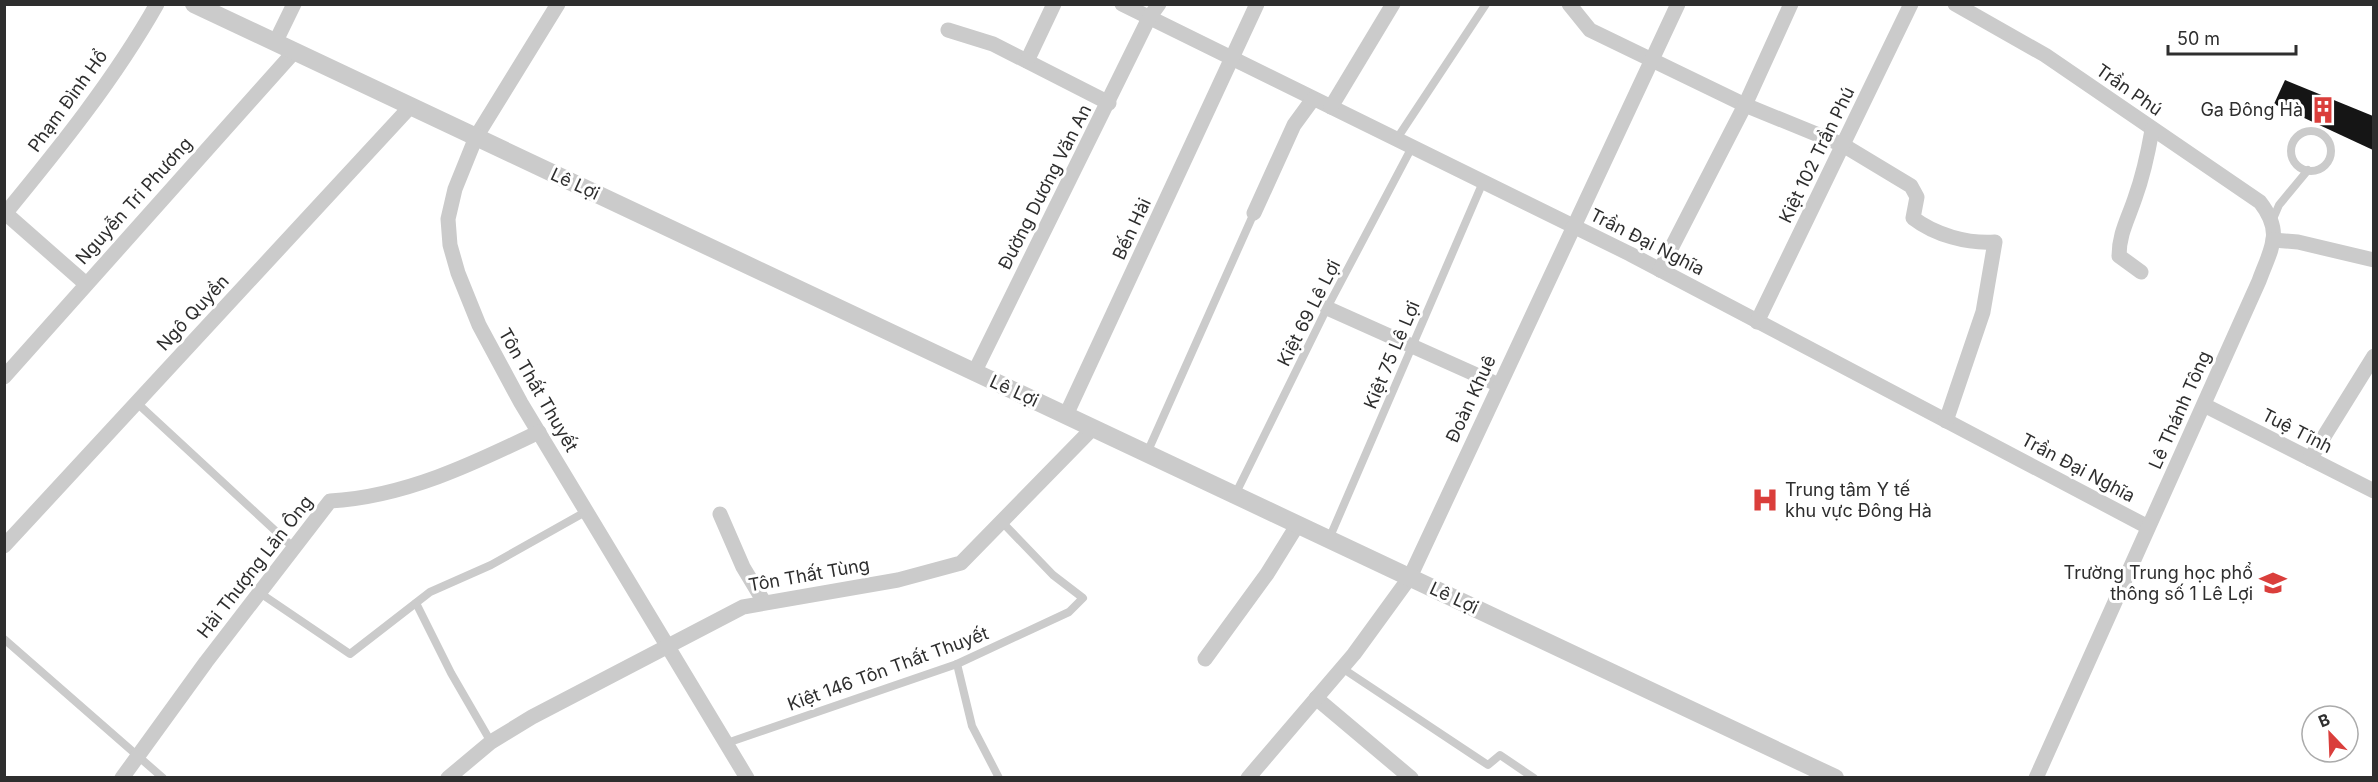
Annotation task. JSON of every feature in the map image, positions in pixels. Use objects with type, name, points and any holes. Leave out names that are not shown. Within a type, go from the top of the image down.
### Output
[{"type":"street","name":"Phạm Đình Hổ","points":[[5,213],[64,142],[137,39],[157,4]]},
{"type":"street","name":"Lê Lợi","points":[[194,4],[1835,777]]},
{"type":"street","points":[[275,43],[294,4]]},
{"type":"street","name":"Tôn Thất Thuyết","points":[[558,4],[476,137],[455,189],[448,219],[450,245],[458,273],[479,325],[539,432],[747,777]]},
{"type":"street","points":[[1027,61],[1054,4]]},
{"type":"street","name":"Trần Đại Nghĩa","points":[[1122,4],[1660,270],[2148,528]]},
{"type":"street","name":"Đường Dương Văn An","points":[[974,373],[1149,18],[1159,4]]},
{"type":"street","name":"Bến Hải","points":[[1066,415],[1257,4]]},
{"type":"street","points":[[1331,107],[1393,4]]},
{"type":"street","points":[[1569,4],[1590,30],[1745,105],[1843,145],[1911,186],[1917,197],[1913,218],[1921,224],[1974,244],[1995,242],[1983,312],[1946,421]]},
{"type":"street","name":"Đoàn Khuê","points":[[1248,777],[1342,668],[1410,577],[1572,226],[1678,4]]},
{"type":"street","points":[[1660,270],[1745,105],[1791,4]]},
{"type":"street","name":"Kiệt 102 Trần Phú","points":[[1757,322],[1911,4]]},
{"type":"street","name":"Trần Phú","points":[[1955,4],[2045,55],[2260,202],[2273,219]]},
{"type":"street","points":[[948,30],[993,44],[1109,103]]},
{"type":"street","name":"Nguyễn Tri Phương","points":[[4,377],[294,51]]},
{"type":"street","points":[[1254,213],[1294,125],[1313,99]]},
{"type":"street","name":"Ngô Quyền","points":[[4,546],[411,106]]},
{"type":"street","points":[[2141,272],[2119,256],[2119,240],[2148,154],[2152,130]]},
{"type":"street","points":[[5,213],[86,284]]},
{"type":"street","name":"Lê Thánh Tông","points":[[2036,777],[2259,281],[2273,240],[2273,219]]},
{"type":"street","points":[[2273,240],[2335,250],[2373,260]]},
{"type":"street","points":[[1327,308],[1499,385]]},
{"type":"street","points":[[2310,459],[2373,356]]},
{"type":"street","name":"Tuệ Tĩnh","points":[[2204,405],[2373,491]]},
{"type":"street","name":"Tôn Thất Tùng","points":[[448,777],[490,742],[531,717],[742,607],[898,580],[961,563],[1093,428]]},
{"type":"street","name":"Hải Thượng Lãn Ông","points":[[122,777],[330,501],[381,495],[421,483],[539,432]]},
{"type":"street","points":[[720,514],[743,567],[764,602]]},
{"type":"street","points":[[1205,659],[1267,574],[1298,524]]},
{"type":"street","points":[[1316,698],[1412,777]]},
{"type":"lane","points":[[1396,140],[1486,4]]},
{"type":"lane","points":[[2308,130],[2321,132],[2330,141],[2332,154],[2326,165],[2314,171],[2308,170],[2302,169],[2293,160],[2291,147],[2297,136],[2308,130]]},
{"type":"lane","name":"Kiệt 69 Lê Lợi","points":[[1235,495],[1327,308],[1412,147]]},
{"type":"lane","points":[[2273,219],[2279,205],[2308,170]]},
{"type":"lane","name":"Kiệt 75 Lê Lợi","points":[[1329,539],[1483,182]]},
{"type":"lane","points":[[1147,453],[1254,213]]},
{"type":"lane","points":[[137,403],[294,548]]},
{"type":"lane","points":[[260,592],[350,654],[430,592],[491,565],[587,511]]},
{"type":"lane","name":"Kiệt 146 Tôn Thất Thuyết","points":[[726,743],[957,664],[1069,612],[1083,598],[1053,575],[1002,522]]},
{"type":"lane","points":[[416,603],[451,673],[490,742]]},
{"type":"lane","points":[[4,639],[163,777]]},
{"type":"lane","points":[[957,664],[972,726],[999,777]]},
{"type":"lane","points":[[1342,668],[1488,765],[1500,755],[1534,777]]},
{"type":"building","name":"Ga Đông Hà","points":[[2285,80],[2373,116],[2373,150],[2274,104]]},
{"type":"place","name":"Ga Đông Hà","points":[[2323,110]]},
{"type":"place","name":"Trung tâm Y tế khu vực Đông Hà","points":[[1765,500]]},
{"type":"place","name":"Trường Trung học phổ thông số 1 Lê Lợi","points":[[2273,583]]}]
